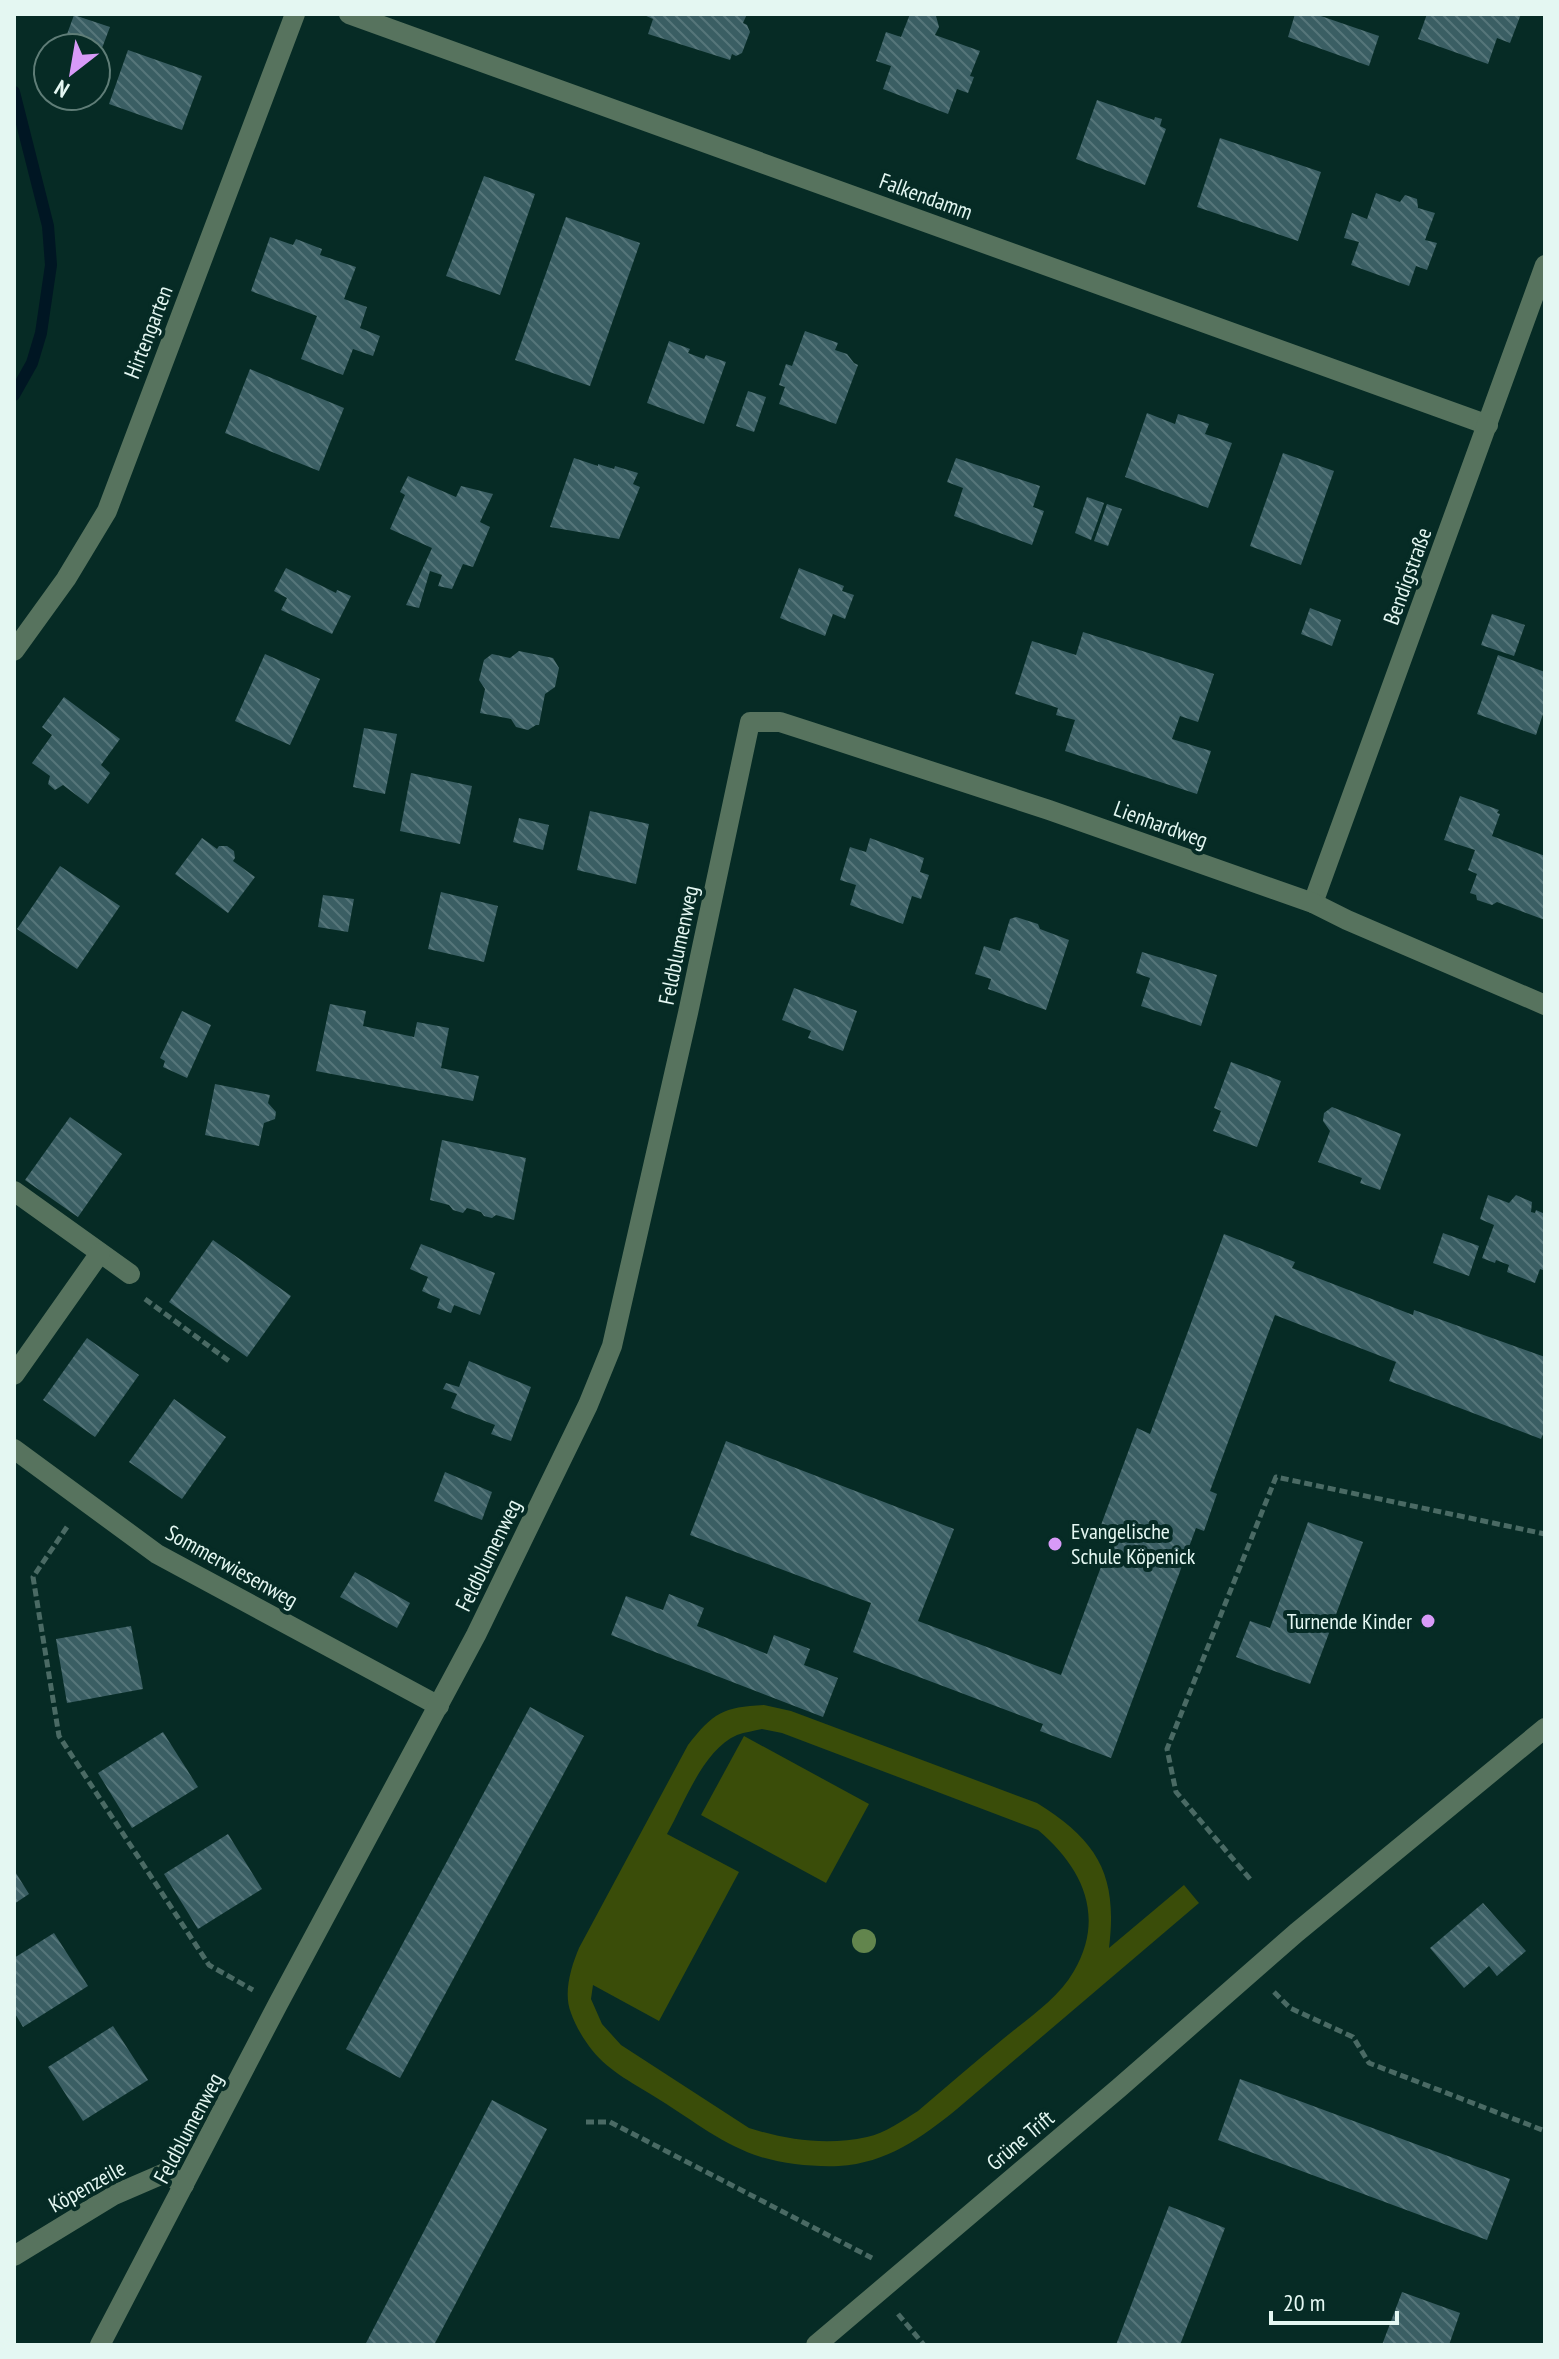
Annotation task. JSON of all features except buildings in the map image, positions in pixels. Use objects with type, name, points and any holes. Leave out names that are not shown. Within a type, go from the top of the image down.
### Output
[{"type":"street","name":"Hirtengarten","points":[[14,651],[66,579],[107,511],[295,14]]},
{"type":"street","name":"Falkendamm","points":[[349,14],[1488,425]]},
{"type":"street","name":"Bendigstraße","points":[[1313,903],[1545,265]]},
{"type":"street","name":"Lienhardweg","points":[[750,722],[780,722],[1049,810],[1313,903],[1545,1005]]},
{"type":"street","name":"Feldblumenweg","points":[[100,2345],[476,1635],[588,1405],[612,1346],[750,722]]},
{"type":"street","points":[[14,1191],[130,1274]]},
{"type":"street","points":[[14,1375],[100,1253]]},
{"type":"street","name":"Sommerwiesenweg","points":[[14,1449],[157,1554],[439,1706]]},
{"type":"street","name":"Grüne Trift","points":[[816,2345],[1119,2088],[1253,1969],[1545,1728]]},
{"type":"street","name":"Köpenzeile","points":[[14,2256],[114,2195],[165,2173],[184,2185]]},
{"type":"path","points":[[130,1274],[147,1302],[229,1361]]},
{"type":"path","points":[[1250,1879],[1176,1792],[1167,1749],[1276,1477],[1545,1534]]},
{"type":"path","points":[[87,1500],[33,1577],[59,1736],[209,1965],[278,2004]]},
{"type":"path","points":[[1253,1969],[1290,2008],[1353,2037],[1369,2063],[1545,2131]]},
{"type":"path","points":[[586,2122],[610,2122],[872,2259],[924,2345]]},
{"type":"green space","points":[[764,1705],[791,1711],[1037,1803],[1058,1817],[1089,1846],[1099,1862],[1110,1900],[1109,1948],[1184,1885],[1199,1903],[957,2109],[902,2147],[873,2160],[839,2166],[789,2163],[748,2152],[709,2132],[607,2065],[580,2032],[571,2013],[568,1989],[579,1948],[688,1745],[720,1714]],"holes":[[[762,1729],[782,1733],[1038,1830],[1067,1860],[1077,1876],[1088,1912],[1088,1931],[1083,1951],[1060,1991],[918,2111],[887,2130],[852,2140],[807,2140],[749,2128],[621,2045],[602,2024],[591,1999],[593,1985],[659,2021],[739,1872],[667,1834],[696,1778],[725,1742],[737,1735]]]},
{"type":"green space","points":[[744,1736],[869,1804],[826,1883],[701,1815]]},
{"type":"waterway","points":[[14,92],[48,226],[51,265],[41,333],[32,363],[14,395]]},
{"type":"place","name":"Evangelische Schule Köpenick","points":[[1055,1544]]},
{"type":"place","name":"Turnende Kinder","points":[[1428,1621]]}]
